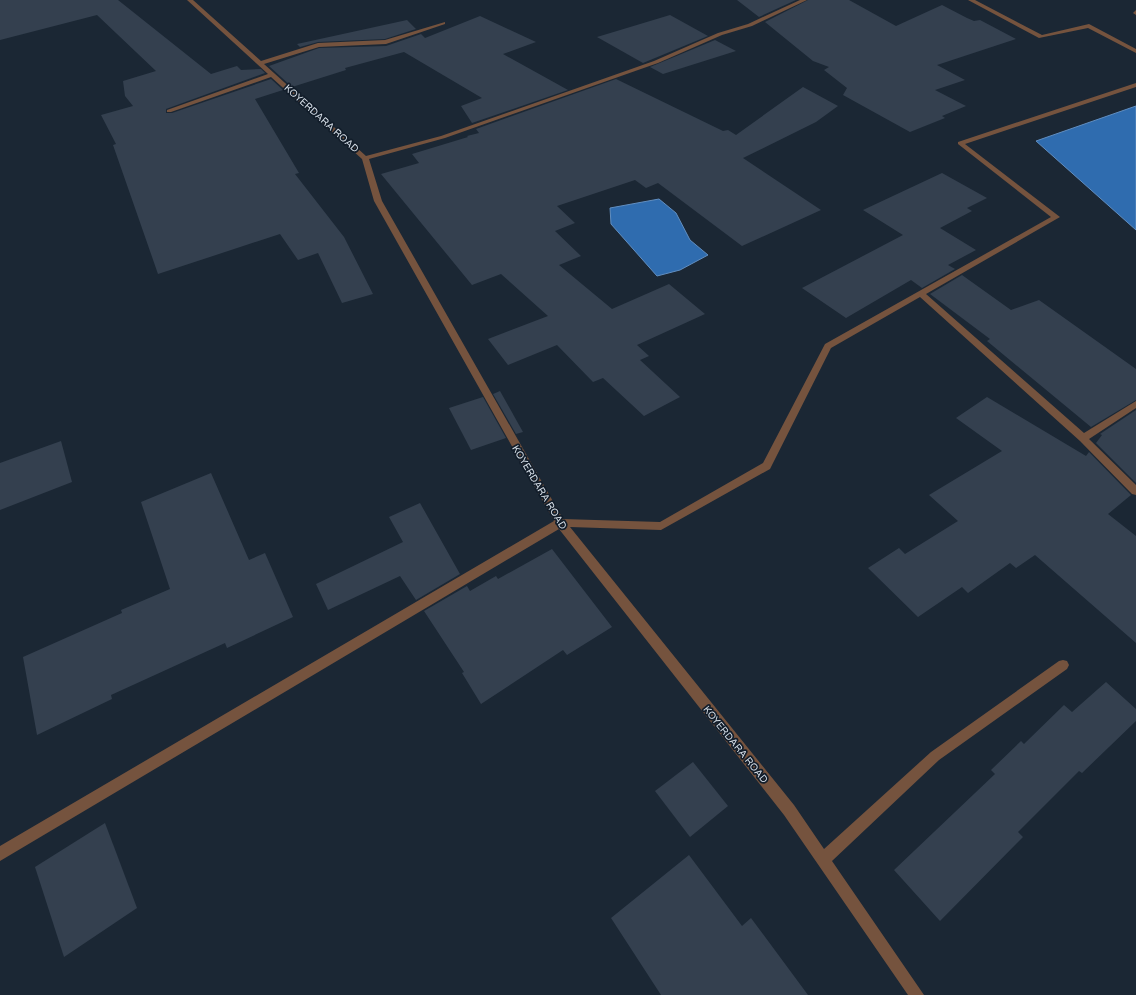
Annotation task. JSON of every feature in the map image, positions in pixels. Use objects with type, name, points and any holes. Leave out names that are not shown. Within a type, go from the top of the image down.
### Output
[{"type":"street","name":"KOYERDARA ROAD","points":[[190,0],[262,63],[365,158],[378,201],[560,523],[789,810],[917,995]]},
{"type":"street","points":[[365,158],[443,137],[656,62],[720,34],[750,25],[804,0]]},
{"type":"street","points":[[971,0],[1041,37],[1089,26],[1136,51]]},
{"type":"street","points":[[262,63],[318,46],[386,42],[443,23]]},
{"type":"street","points":[[169,111],[273,74]]},
{"type":"street","points":[[0,854],[560,523],[661,526],[767,466],[828,346],[1056,217],[960,143],[1136,85]]},
{"type":"street","points":[[921,294],[1083,438],[1136,492]]},
{"type":"street","points":[[1083,438],[1136,404]]},
{"type":"street","points":[[824,859],[935,756],[1063,665]]},
{"type":"water","points":[[1136,106],[1136,230],[1036,141]]},
{"type":"water","points":[[659,199],[676,213],[690,240],[708,255],[680,270],[657,276],[611,224],[610,208]]},
{"type":"building","points":[[0,0],[118,0],[211,74],[237,66],[241,70],[261,69],[265,73],[166,109],[166,113],[172,113],[271,79],[283,90],[255,99],[299,173],[295,174],[344,237],[373,294],[342,303],[318,253],[298,260],[280,234],[158,274],[113,145],[116,144],[101,115],[133,106],[125,96],[123,81],[156,71],[97,15],[0,40]]},
{"type":"building","points":[[737,0],[796,0],[759,17]]},
{"type":"building","points":[[808,0],[849,0],[896,26],[942,5],[974,21],[980,20],[1016,39],[937,65],[965,80],[935,90],[966,106],[942,116],[945,118],[910,132],[843,95],[847,88],[824,70],[829,67],[813,61],[765,22]]},
{"type":"building","points":[[670,15],[708,36],[643,63],[597,37]]},
{"type":"building","points":[[480,16],[536,42],[503,54],[568,90],[472,123],[461,106],[482,98],[404,52],[345,68],[346,70],[292,87],[269,66],[319,48],[386,46],[421,34],[425,38]]},
{"type":"building","points":[[407,20],[416,29],[385,39],[318,42],[300,47],[297,44]]},
{"type":"building","points":[[715,40],[736,51],[663,74],[650,67]]},
{"type":"building","points":[[616,79],[723,131],[728,130],[736,135],[803,87],[838,106],[816,122],[743,158],[821,210],[742,246],[658,183],[646,188],[635,180],[557,206],[575,223],[555,231],[581,256],[559,265],[612,309],[669,284],[705,314],[637,345],[649,356],[640,360],[680,397],[644,416],[603,378],[593,382],[557,345],[508,365],[488,339],[548,316],[501,274],[472,285],[381,174],[419,163],[412,154],[479,133],[476,129]]},
{"type":"building","points":[[942,173],[987,198],[967,208],[972,211],[940,228],[976,250],[948,265],[955,269],[922,288],[911,280],[846,318],[802,288],[903,235],[863,210]]},
{"type":"building","points":[[962,275],[1011,310],[1039,300],[1136,369],[1136,400],[1091,427],[987,341],[990,339],[930,294]]},
{"type":"building","points":[[500,391],[523,432],[516,434],[493,394]]},
{"type":"building","points":[[483,397],[506,438],[471,450],[449,408]]},
{"type":"building","points":[[987,397],[1086,456],[1089,452],[1131,495],[1108,514],[1136,536],[1136,643],[1035,555],[1016,568],[1010,563],[968,593],[962,587],[918,617],[868,568],[899,548],[905,554],[958,521],[929,495],[1002,451],[956,418]]},
{"type":"building","points":[[1136,410],[1136,483],[1096,443],[1102,435],[1100,434]]},
{"type":"building","points":[[61,441],[72,482],[0,510],[0,463]]},
{"type":"building","points":[[211,473],[249,560],[265,553],[293,617],[227,648],[225,643],[111,695],[112,699],[37,735],[23,657],[122,613],[121,610],[170,589],[141,502]]},
{"type":"building","points":[[420,503],[460,574],[416,600],[400,576],[328,610],[316,584],[403,542],[389,517]]},
{"type":"building","points":[[552,549],[612,627],[567,655],[563,650],[481,704],[462,673],[464,672],[424,611],[467,586],[470,591],[496,576],[498,579]]},
{"type":"building","points":[[1106,682],[1136,709],[1136,721],[1082,773],[1079,771],[1018,832],[1023,837],[940,921],[894,870],[995,774],[991,770],[1021,741],[1024,744],[1064,705],[1072,712]]},
{"type":"building","points":[[693,762],[728,806],[690,837],[655,791]]},
{"type":"building","points":[[105,823],[137,908],[64,957],[35,867]]},
{"type":"building","points":[[689,855],[742,926],[751,918],[808,995],[661,995],[611,918]]}]
